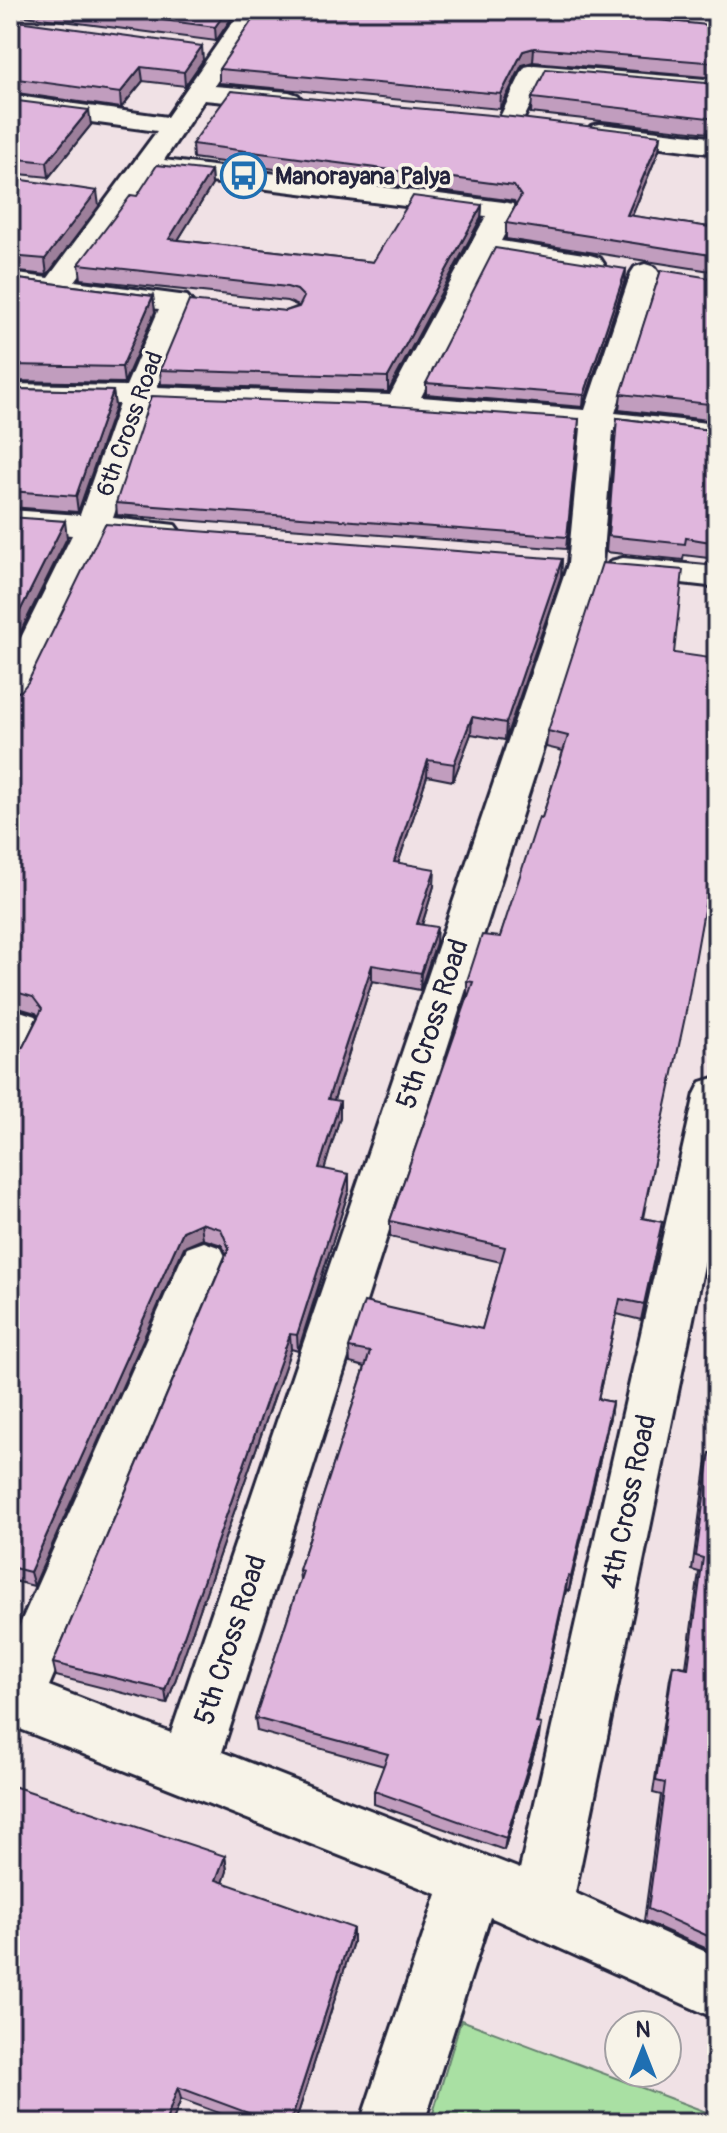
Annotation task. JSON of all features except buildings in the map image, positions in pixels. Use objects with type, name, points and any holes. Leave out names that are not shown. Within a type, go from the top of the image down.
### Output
[{"type":"street","points":[[56,287],[147,166],[253,10]]},
{"type":"street","points":[[195,49],[226,53]]},
{"type":"street","points":[[511,121],[534,72],[717,88]]},
{"type":"street","points":[[198,92],[308,102]]},
{"type":"street","points":[[10,103],[174,126]]},
{"type":"street","points":[[479,118],[542,125]]},
{"type":"street","points":[[574,129],[717,146]]},
{"type":"street","points":[[147,166],[503,210],[402,403]]},
{"type":"street","points":[[94,194],[121,198]]},
{"type":"street","name":"5th Cross Road","points":[[188,1768],[569,562],[598,418],[659,275],[482,246]]},
{"type":"street","name":"6th Cross Road","points":[[10,282],[192,304],[138,395],[93,527],[10,697]]},
{"type":"street","points":[[10,393],[402,403],[598,418],[717,434]]},
{"type":"street","points":[[10,520],[189,534]]},
{"type":"street","points":[[569,562],[717,577]]},
{"type":"street","name":"4th Cross Road","points":[[541,1910],[717,1094]]},
{"type":"street","points":[[204,1262],[13,1699],[472,1878],[717,1988]]},
{"type":"street","points":[[392,2123],[472,1878]]},
{"type":"green space","points":[[461,2020],[603,2073],[603,2089],[645,2089],[717,2116],[717,2123],[430,2123]]},
{"type":"place","name":"Manorayana Palya","points":[[244,176]]}]
